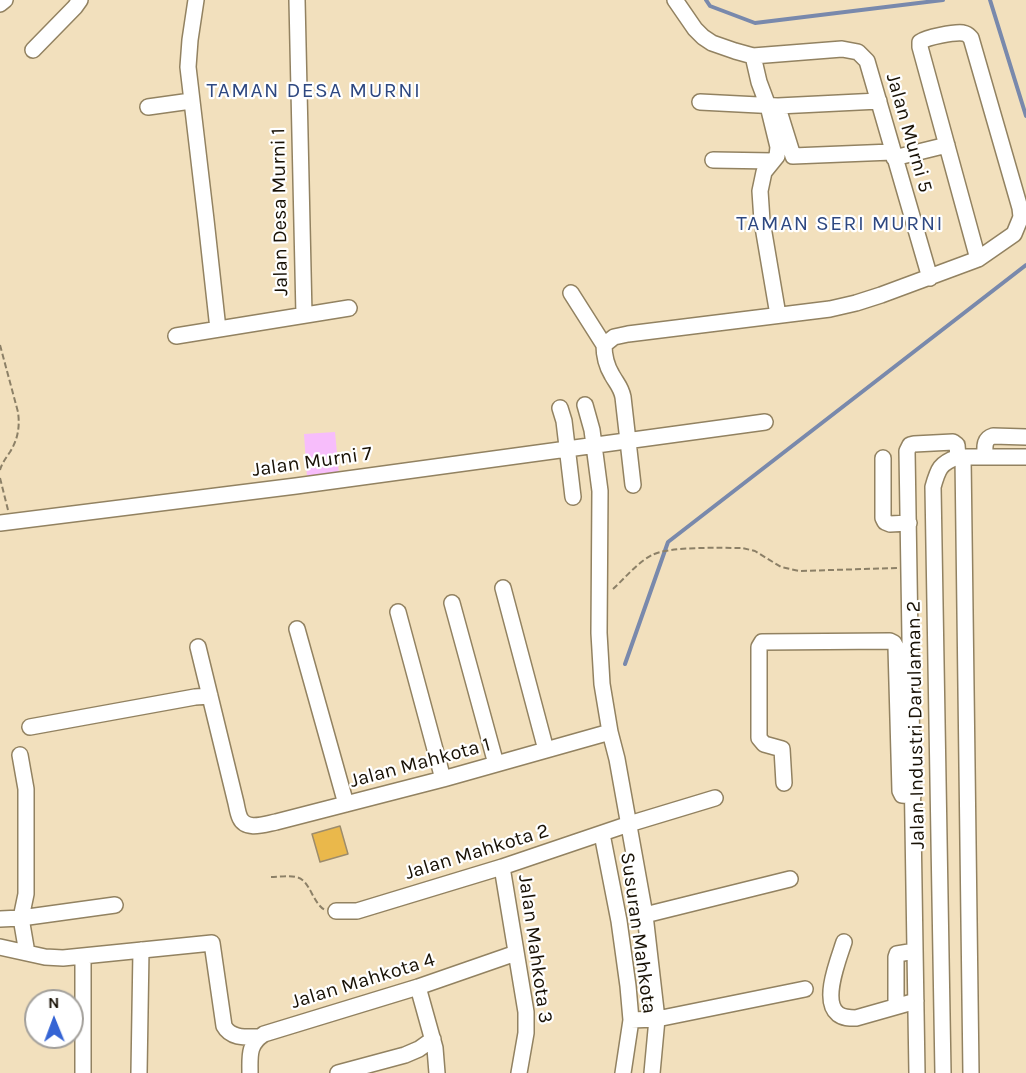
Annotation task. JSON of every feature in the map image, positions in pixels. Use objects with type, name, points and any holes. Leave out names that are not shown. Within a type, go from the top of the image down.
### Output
[{"type":"street","points":[[0,4],[5,0]]},
{"type":"street","points":[[33,50],[80,0]]},
{"type":"street","points":[[196,0],[188,67],[218,329]]},
{"type":"street","name":"Jalan Desa Murni 1","points":[[297,0],[304,315]]},
{"type":"street","points":[[675,0],[703,37],[722,47],[753,56],[759,82],[773,106],[793,156],[893,155],[947,145]]},
{"type":"street","points":[[604,345],[614,337],[628,334],[830,309],[855,303],[978,259],[1014,234],[1021,218],[1020,208],[971,38],[964,33],[958,33],[925,39],[920,42],[920,47],[978,259]]},
{"type":"street","name":"Jalan Murni 5","points":[[753,56],[842,49],[858,52],[867,61],[930,278]]},
{"type":"street","points":[[148,107],[191,101]]},
{"type":"street","points":[[700,102],[773,106],[879,101]]},
{"type":"street","points":[[773,106],[778,152],[764,172],[760,191],[762,221],[778,315]]},
{"type":"street","points":[[713,160],[773,161]]},
{"type":"street","points":[[571,293],[604,345],[606,362],[621,388],[633,484]]},
{"type":"street","points":[[176,336],[349,308]]},
{"type":"street","points":[[585,405],[595,445],[600,491],[598,633],[602,684],[645,915],[657,1018],[652,1073]]},
{"type":"street","points":[[560,408],[564,421],[573,498]]},
{"type":"street","name":"Jalan Murni 7","points":[[5,522],[296,486],[765,423]]},
{"type":"street","points":[[985,457],[988,438],[993,436],[1026,437]]},
{"type":"street","points":[[917,1073],[907,451],[914,444],[953,442],[957,445],[961,457],[971,1073]]},
{"type":"street","points":[[961,457],[1026,457]]},
{"type":"street","name":"Jalan Industri Darulaman 2","points":[[943,1073],[933,487],[937,471],[950,460],[961,457]]},
{"type":"street","points":[[883,458],[883,518],[890,524],[909,523]]},
{"type":"street","points":[[909,568],[934,567]]},
{"type":"street","points":[[503,588],[546,750]]},
{"type":"street","points":[[452,603],[496,764]]},
{"type":"street","points":[[398,612],[443,779]]},
{"type":"street","points":[[297,629],[346,804]]},
{"type":"street","points":[[784,783],[782,748],[764,744],[759,738],[760,644],[762,642],[890,640],[896,647],[900,791],[902,795],[913,796]]},
{"type":"street","points":[[30,727],[210,696],[198,647]]},
{"type":"street","name":"Jalan Mahkota 1","points":[[210,696],[240,820],[246,825],[257,826],[443,779],[610,732]]},
{"type":"street","points":[[20,755],[26,789],[26,894],[21,918],[27,953]]},
{"type":"street","name":"Jalan Mahkota 2","points":[[336,911],[357,911],[715,798]]},
{"type":"street","name":"Susuran Mahkota","points":[[602,834],[619,921],[631,1020],[623,1073]]},
{"type":"street","name":"Jalan Mahkota 3","points":[[502,867],[526,1012],[526,1033],[519,1073]]},
{"type":"street","points":[[645,915],[790,879]]},
{"type":"street","points":[[0,919],[115,905]]},
{"type":"street","points":[[844,942],[831,989],[831,1001],[838,1015],[856,1018],[916,1001]]},
{"type":"street","points":[[0,947],[45,957],[63,958],[212,943],[224,1026],[227,1032],[234,1035],[260,1037]]},
{"type":"street","points":[[139,1073],[141,950]]},
{"type":"street","points":[[896,1006],[897,954],[915,951]]},
{"type":"street","name":"Jalan Mahkota 4","points":[[260,1037],[516,953]]},
{"type":"street","points":[[83,956],[83,1073]]},
{"type":"street","points":[[418,987],[433,1039],[437,1073]]},
{"type":"street","points":[[631,1020],[657,1018],[805,989]]},
{"type":"street","points":[[250,1073],[251,1048],[260,1037]]},
{"type":"street","points":[[338,1073],[405,1055],[433,1039]]},
{"type":"path","points":[[0,345],[20,422],[18,435],[0,470]]},
{"type":"path","points":[[0,478],[5,522]]},
{"type":"path","points":[[599,601],[649,556],[661,551],[677,549],[749,549],[781,567],[799,571],[909,568]]},
{"type":"path","points":[[271,878],[295,876],[300,878],[322,909],[336,911]]},
{"type":"shaded area","points":[[335,432],[339,474],[307,477],[304,434]]},
{"type":"building","points":[[340,826],[348,854],[320,862],[312,834]]},
{"type":"waterway","points":[[706,0],[710,6],[755,23],[943,0]]},
{"type":"waterway","points":[[990,0],[1026,116]]},
{"type":"waterway","points":[[625,664],[668,542],[1026,265]]},
{"type":"district","name":"TAMAN DESA MURNI","points":[[314,91]]},
{"type":"district","name":"TAMAN SERI MURNI","points":[[840,224]]}]
